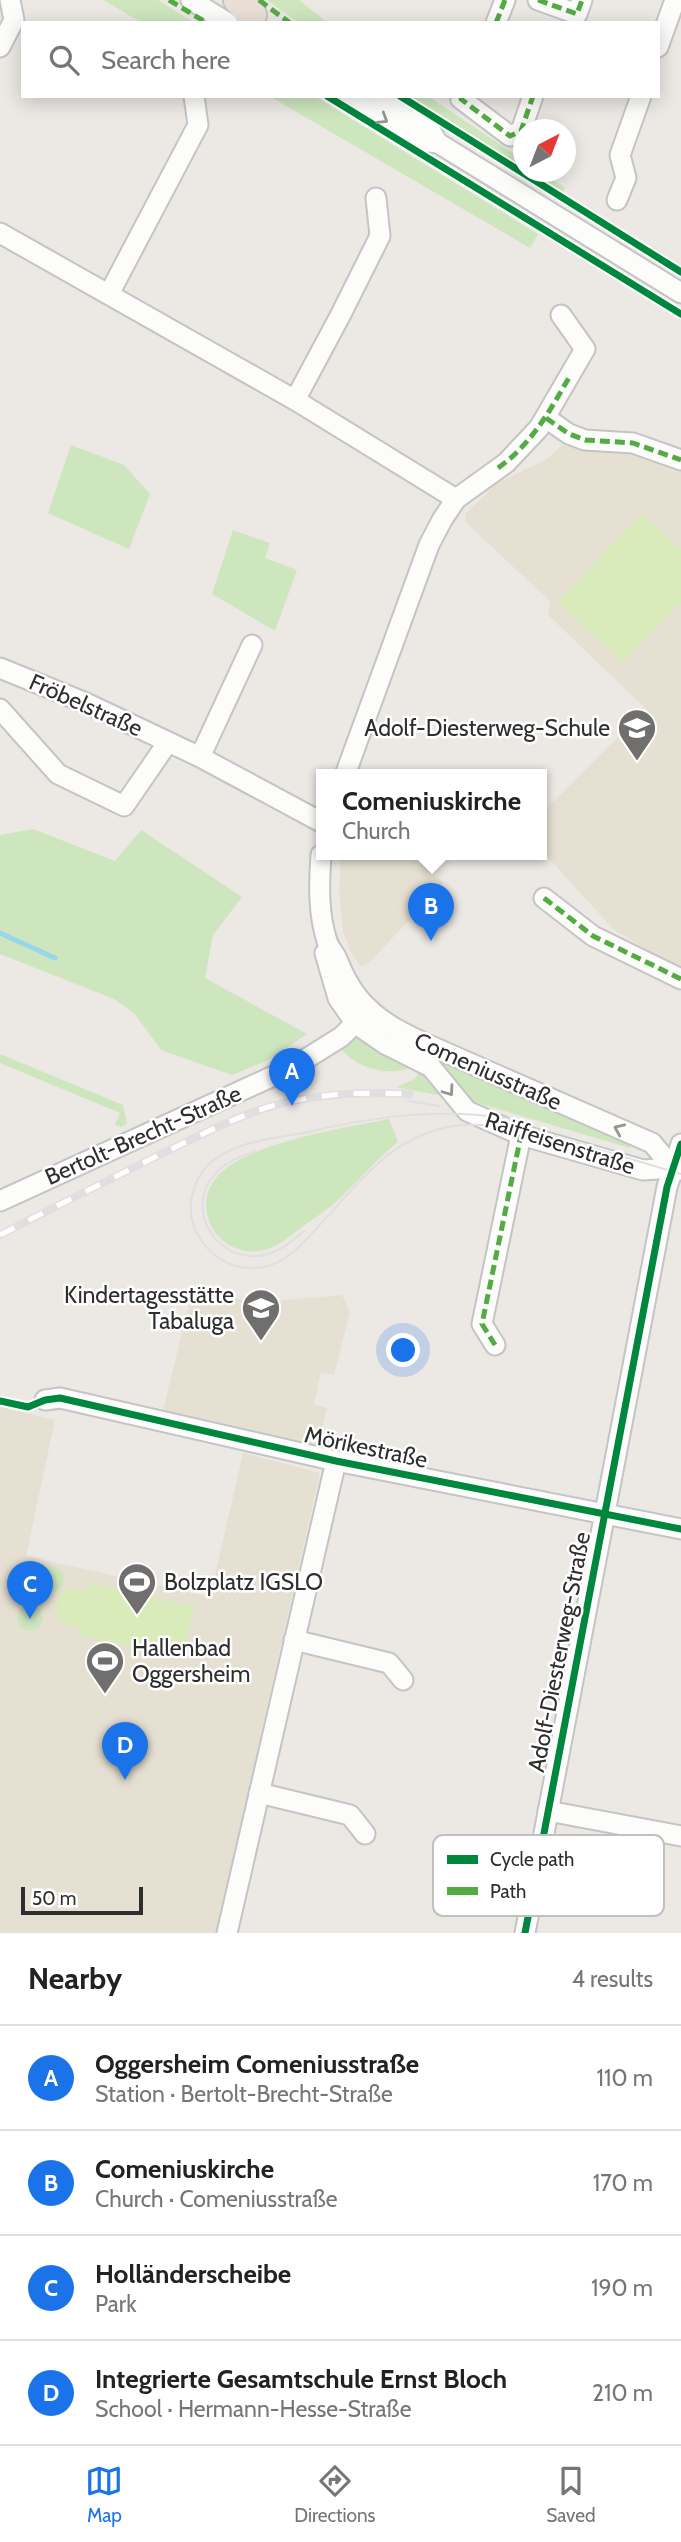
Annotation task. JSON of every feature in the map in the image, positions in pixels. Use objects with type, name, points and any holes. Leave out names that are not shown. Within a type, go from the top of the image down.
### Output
[{"type":"street","points":[[0,47],[15,20],[10,0]]},
{"type":"street","points":[[191,0],[245,15]]},
{"type":"street","points":[[227,0],[245,15]]},
{"type":"street","points":[[497,21],[505,0]]},
{"type":"street","points":[[538,0],[579,12]]},
{"type":"street","points":[[660,41],[675,0]]},
{"type":"street","points":[[108,294],[198,125],[194,98]]},
{"type":"street","points":[[349,98],[419,141],[438,143],[681,293]]},
{"type":"street","points":[[381,98],[428,127],[438,143]]},
{"type":"street","points":[[461,98],[510,136],[521,131],[532,98]]},
{"type":"street","points":[[617,200],[626,178],[620,155],[640,98]]},
{"type":"street","points":[[295,400],[380,236],[376,198]]},
{"type":"street","points":[[0,233],[295,400],[456,499]]},
{"type":"street","points":[[347,769],[429,545],[442,520],[456,499],[521,449],[546,418],[585,349],[561,315]]},
{"type":"street","points":[[546,418],[569,434],[586,440],[633,443],[681,460]]},
{"type":"street","points":[[200,757],[252,645]]},
{"type":"street","name":"Fröbelstraße","points":[[1,672],[86,704],[168,742],[316,819]]},
{"type":"street","name":"Fröbelstraße","points":[[0,709],[58,775],[124,806],[168,742]]},
{"type":"street","name":"Comeniusstraße","points":[[321,860],[318,888],[322,923],[328,945],[325,953],[338,998],[362,1017],[402,1032],[652,1143],[675,1169]]},
{"type":"street","points":[[544,898],[593,936],[681,979]]},
{"type":"street","name":"Raiffeisenstraße","points":[[362,1017],[385,1044],[431,1067],[467,1111],[522,1135],[643,1171],[675,1169]]},
{"type":"street","name":"Bertolt-Brecht-Straße","points":[[0,1201],[293,1067],[341,1037],[362,1017]]},
{"type":"street","points":[[495,1345],[482,1324],[522,1135]]},
{"type":"street","name":"Adolf-Diesterweg-Straße","points":[[543,1835],[605,1514],[681,1144]]},
{"type":"street","name":"Mörikestraße","points":[[45,1400],[60,1398],[336,1461],[681,1529]]},
{"type":"street","points":[[228,1933],[336,1461]]},
{"type":"street","points":[[295,1640],[389,1663],[403,1680]]},
{"type":"street","points":[[259,1793],[350,1815],[365,1834]]},
{"type":"street","points":[[548,1811],[681,1836]]},
{"type":"shaded area","name":"Adolf-Diesterweg-Schule","points":[[568,445],[578,450],[608,448],[630,451],[681,469],[681,970],[614,930],[547,857],[547,808],[646,709],[548,615],[550,601],[465,522],[465,514],[497,483],[547,459],[561,446]]},
{"type":"shaded area","points":[[341,860],[417,860],[444,883],[369,963],[360,966],[343,931],[339,893]]},
{"type":"shaded area","name":"Kindertagesstätte Tabaluga","points":[[192,1292],[260,1302],[342,1295],[350,1312],[334,1375],[321,1372],[314,1404],[327,1408],[318,1445],[163,1411]]},
{"type":"shaded area","points":[[0,1407],[55,1420],[26,1556],[210,1597],[243,1453],[320,1473],[216,1933],[0,1933]]},
{"type":"green space","points":[[103,0],[158,0],[192,21],[139,21]]},
{"type":"green space","points":[[267,0],[299,0],[325,21],[296,21]]},
{"type":"green space","points":[[272,98],[317,98],[538,234],[530,248]]},
{"type":"green space","points":[[412,98],[431,98],[513,153],[513,163]]},
{"type":"green space","points":[[544,182],[556,182],[565,188],[562,193]]},
{"type":"green space","points":[[71,445],[124,465],[150,494],[129,549],[48,513]]},
{"type":"green space","points":[[642,513],[681,550],[681,602],[623,663],[558,602]]},
{"type":"green space","points":[[233,530],[270,543],[265,558],[297,570],[275,631],[212,594]]},
{"type":"green space","points":[[33,829],[115,861],[141,830],[242,897],[213,935],[205,978],[307,1034],[266,1061],[232,1075],[161,1050],[134,1013],[114,999],[0,954],[0,835]]},
{"type":"green space","points":[[359,1037],[409,1064],[407,1069],[389,1071],[370,1068],[346,1055],[340,1048],[351,1039]]},
{"type":"green space","points":[[426,1052],[443,1058],[447,1066],[631,1144],[630,1148],[464,1099]]},
{"type":"green space","points":[[0,1054],[123,1105],[127,1124],[121,1127],[115,1125],[120,1113],[0,1063]]},
{"type":"green space","points":[[420,1070],[426,1072],[443,1096],[396,1087],[415,1079]]},
{"type":"green space","points":[[389,1119],[398,1142],[345,1194],[277,1245],[258,1251],[241,1250],[226,1243],[215,1232],[208,1217],[206,1202],[211,1186],[223,1171],[238,1161],[257,1151],[302,1137]]},
{"type":"green space","points":[[51,1566],[60,1570],[64,1579],[60,1588],[51,1592],[42,1588],[38,1579],[42,1570]]},
{"type":"green space","name":"Bolzplatz IGSLO","points":[[90,1583],[195,1607],[182,1659],[78,1635],[80,1627],[68,1625],[60,1619],[56,1603],[66,1589],[88,1591]]},
{"type":"green space","points":[[30,1605],[39,1609],[43,1618],[39,1627],[30,1631],[21,1627],[17,1618],[21,1609]]},
{"type":"waterway","points":[[0,933],[55,958]]},
{"type":"tram line","points":[[408,1101],[439,1106]]},
{"type":"tram line","points":[[308,1132],[362,1121],[416,1115],[471,1114],[526,1122]]},
{"type":"tram line","points":[[315,1131],[264,1140],[229,1150],[203,1171],[193,1191],[191,1217],[201,1240],[216,1256],[229,1264],[248,1268],[277,1263],[301,1246],[378,1163],[406,1143],[433,1131],[455,1126],[485,1125],[561,1139]]},
{"type":"tram line","points":[[554,1136],[681,1174]]},
{"type":"tram line","points":[[255,1151],[223,1167],[214,1175],[205,1190],[202,1205],[212,1234],[222,1245],[236,1253],[251,1256],[278,1250],[304,1231]]},
{"type":"railway","points":[[0,1235],[163,1153],[255,1112],[287,1102],[333,1095],[410,1094]]},
{"type":"marked path","points":[[169,0],[204,21]]},
{"type":"marked path","points":[[259,0],[287,21]]},
{"type":"marked path","points":[[497,21],[505,0]]},
{"type":"marked path","points":[[538,0],[577,14],[582,0]]},
{"type":"marked path","points":[[461,98],[510,136],[521,131],[532,98]]},
{"type":"marked path","points":[[498,468],[531,437],[571,374]]},
{"type":"marked path","points":[[546,418],[569,434],[585,440],[633,443],[681,460]]},
{"type":"marked path","points":[[544,898],[593,936],[681,979]]},
{"type":"marked path","points":[[495,1345],[482,1324],[521,1135]]},
{"type":"cycle path","points":[[330,98],[681,314]]},
{"type":"cycle path","points":[[403,98],[681,272]]},
{"type":"cycle path","points":[[544,1835],[667,1187],[681,1144]]},
{"type":"cycle path","points":[[0,1401],[28,1407],[45,1400],[60,1398],[336,1461],[681,1529]]},
{"type":"cycle path","points":[[525,1933],[528,1916]]},
{"type":"place","name":"Adolf-Diesterweg-Schule","points":[[637,762]]},
{"type":"place","name":"Comeniuskirche","points":[[431,941]]},
{"type":"place","name":"Oggersheim Comeniusstraße","points":[[292,1106]]},
{"type":"place","name":"Kindertagesstätte Tabaluga","points":[[261,1342]]},
{"type":"place","name":"Bolzplatz IGSLO","points":[[137,1616]]},
{"type":"place","name":"Holländerscheibe","points":[[30,1619]]},
{"type":"place","name":"Hallenbad Oggersheim","points":[[105,1695]]},
{"type":"place","name":"Integrierte Gesamtschule Ernst Bloch","points":[[125,1780]]}]
